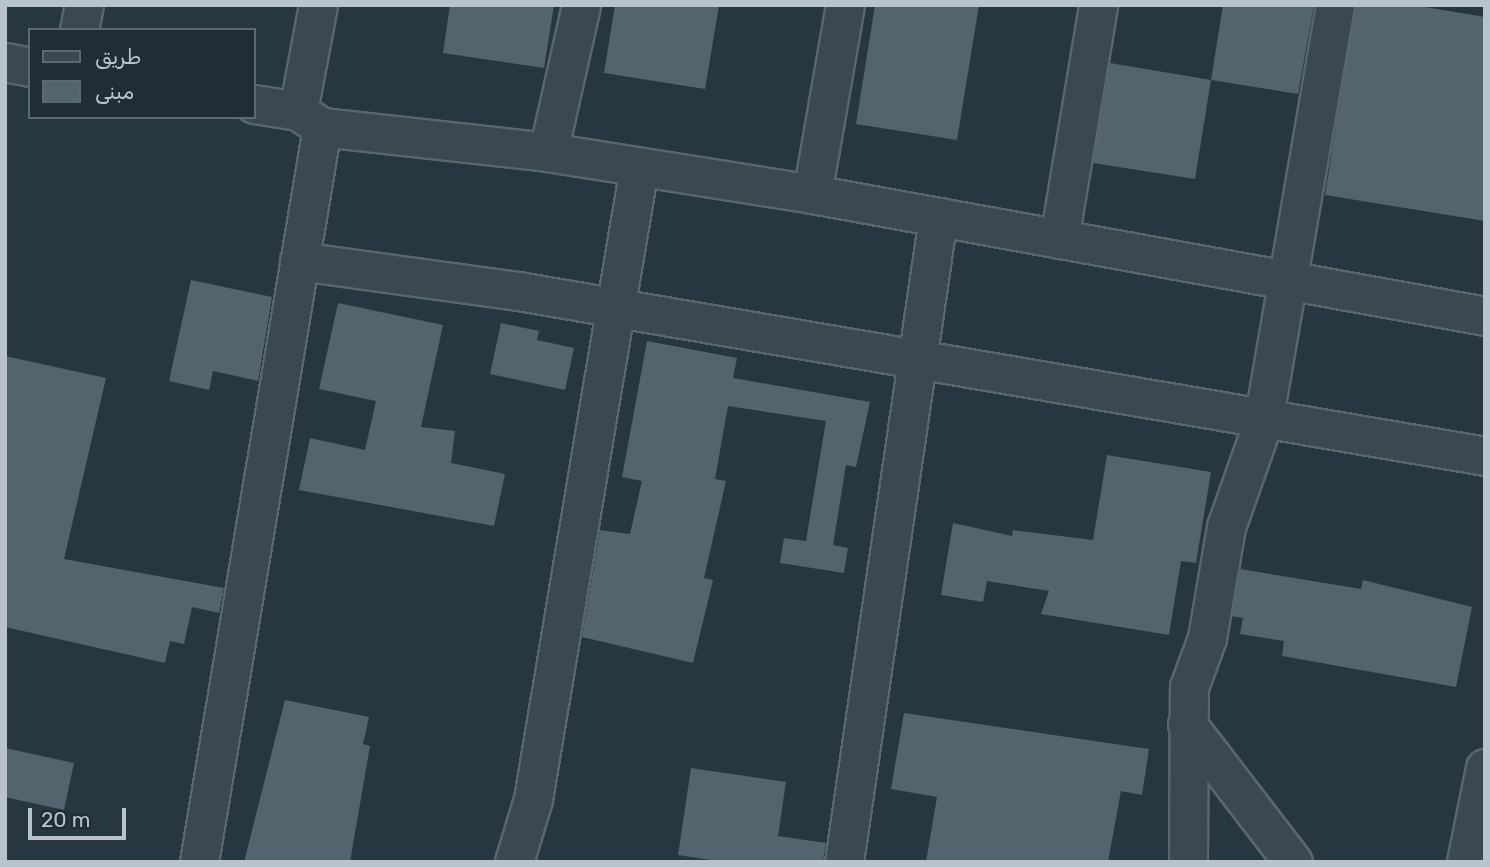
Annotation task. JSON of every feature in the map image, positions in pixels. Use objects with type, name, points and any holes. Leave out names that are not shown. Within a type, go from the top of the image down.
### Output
[{"type":"street","points":[[79,28],[83,5]]},
{"type":"street","points":[[199,862],[299,261],[318,5]]},
{"type":"street","points":[[548,152],[581,5]]},
{"type":"street","points":[[813,194],[845,5]]},
{"type":"street","points":[[1059,239],[1098,5]]},
{"type":"street","points":[[1188,862],[1189,687],[1207,638],[1226,527],[1263,420],[1335,5]]},
{"type":"street","points":[[5,62],[28,66]]},
{"type":"street","points":[[256,105],[310,119],[548,152],[813,194],[1485,316]]},
{"type":"street","points":[[514,862],[533,799],[639,167]]},
{"type":"street","points":[[844,862],[938,217]]},
{"type":"street","points":[[299,261],[615,308],[918,362],[1485,456]]},
{"type":"street","points":[[1187,724],[1293,862]]},
{"type":"street","points":[[1466,862],[1485,768]]},
{"type":"building","points":[[450,5],[554,5],[544,68],[443,53]]},
{"type":"building","points":[[615,5],[719,5],[705,89],[604,73]]},
{"type":"building","points":[[875,5],[979,5],[957,140],[856,124]]},
{"type":"building","points":[[1223,5],[1314,5],[1298,94],[1211,80]]},
{"type":"building","points":[[1355,5],[1413,5],[1485,17],[1485,221],[1325,195]]},
{"type":"building","points":[[1110,63],[1211,80],[1195,179],[1093,163]]},
{"type":"building","points":[[191,280],[272,297],[258,381],[213,371],[209,390],[169,381]]},
{"type":"building","points":[[338,303],[443,325],[421,427],[455,431],[451,463],[505,474],[494,526],[299,490],[310,438],[365,450],[376,401],[319,389]]},
{"type":"building","points":[[501,323],[539,331],[537,340],[574,348],[565,390],[490,374]]},
{"type":"building","points":[[647,341],[737,358],[733,378],[870,402],[856,467],[846,465],[833,545],[848,548],[844,573],[780,563],[784,538],[806,541],[826,421],[728,406],[715,479],[726,481],[704,578],[713,580],[693,663],[582,637],[600,530],[630,534],[642,481],[622,477]]},
{"type":"building","points":[[5,356],[106,378],[64,559],[224,588],[219,613],[192,607],[184,644],[170,641],[165,663],[5,627]]},
{"type":"building","points":[[1107,455],[1211,472],[1196,563],[1181,561],[1169,635],[1041,614],[1049,591],[987,581],[983,602],[941,595],[953,523],[1012,536],[1013,530],[1093,540]]},
{"type":"building","points":[[1240,569],[1361,589],[1363,580],[1472,607],[1456,687],[1282,656],[1284,641],[1240,634],[1243,618],[1232,616]]},
{"type":"building","points":[[285,700],[369,717],[363,744],[370,746],[350,862],[244,862]]},
{"type":"building","points":[[904,713],[1149,749],[1142,795],[1121,791],[1108,862],[926,862],[937,797],[891,789]]},
{"type":"building","points":[[5,748],[74,763],[64,810],[5,797]]},
{"type":"building","points":[[691,768],[786,782],[778,836],[826,843],[823,862],[724,862],[678,855]]}]
